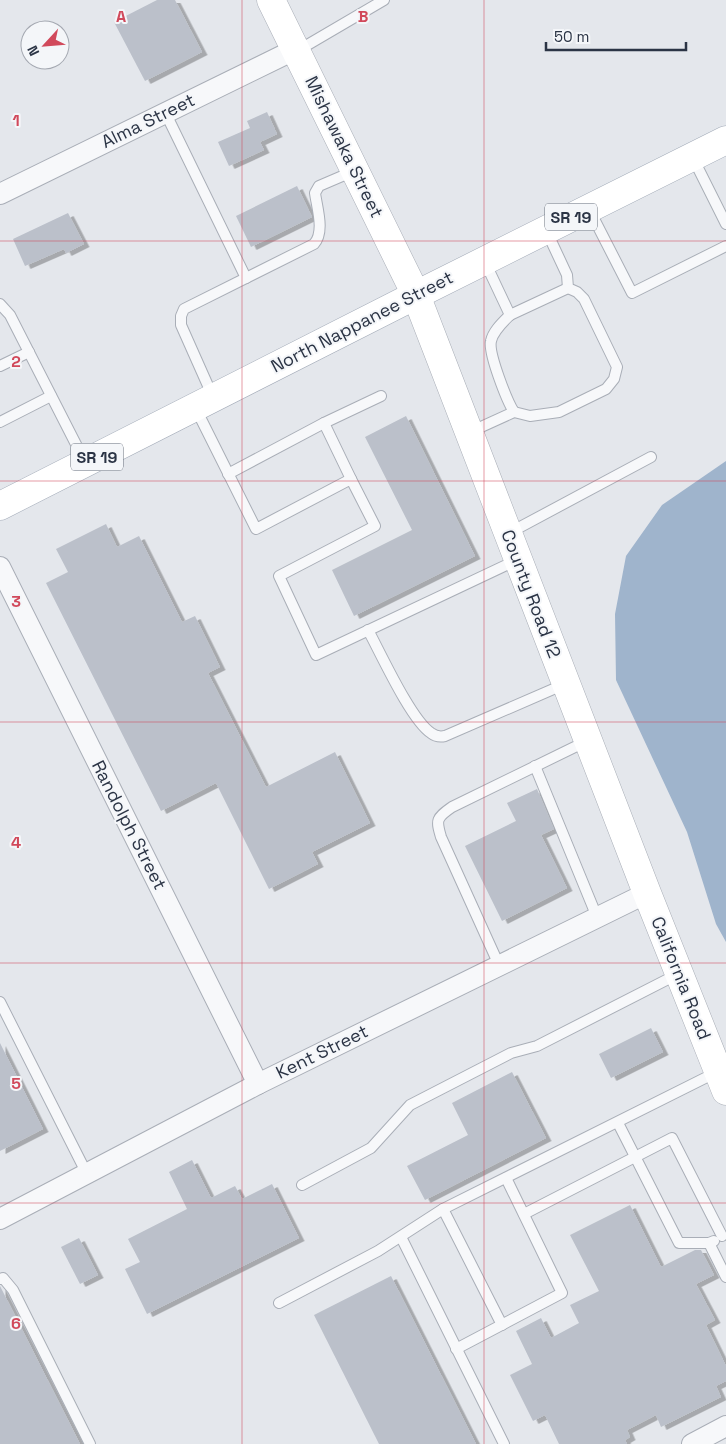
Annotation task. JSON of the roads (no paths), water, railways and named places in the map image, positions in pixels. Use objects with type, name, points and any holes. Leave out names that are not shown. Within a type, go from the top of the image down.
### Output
[{"type":"main road","name":"Mishawaka Street","points":[[272,0],[416,295]]},
{"type":"main road","name":"North Nappanee Street","points":[[0,506],[484,260],[726,140]]},
{"type":"main road","name":"County Road 12","points":[[416,295],[648,893]]},
{"type":"main road","name":"California Road","points":[[648,893],[722,1082]]},
{"type":"street","name":"Alma Street","points":[[0,194],[165,112],[296,50]]},
{"type":"street","name":"Randolph Street","points":[[0,567],[258,1084]]},
{"type":"street","name":"Kent Street","points":[[0,1219],[258,1084],[648,893]]},
{"type":"street","points":[[692,1444],[726,1426]]},
{"type":"lane","points":[[296,50],[384,0]]},
{"type":"lane","points":[[165,112],[246,278]]},
{"type":"lane","points":[[692,157],[726,224]]},
{"type":"lane","points":[[351,479],[256,528],[228,474],[181,326],[181,316],[184,308],[314,244],[318,240],[320,233],[315,193],[317,189],[319,186],[355,171]]},
{"type":"lane","points":[[589,208],[632,293],[726,246]]},
{"type":"lane","points":[[546,230],[567,275],[568,288]]},
{"type":"lane","points":[[484,260],[510,315]]},
{"type":"lane","points":[[469,433],[514,412],[530,416],[560,412],[606,389],[614,380],[617,367],[584,299],[577,292],[568,288],[510,315],[494,333],[490,341],[492,352],[507,401],[514,412]]},
{"type":"lane","points":[[0,304],[10,315],[85,463]]},
{"type":"lane","points":[[0,366],[29,352]]},
{"type":"lane","points":[[0,422],[51,396]]},
{"type":"lane","points":[[228,474],[324,423],[381,396]]},
{"type":"lane","points":[[324,423],[375,526],[279,576],[316,655],[518,559]]},
{"type":"lane","points":[[508,534],[651,457]]},
{"type":"lane","points":[[368,630],[408,704],[424,728],[432,735],[438,737],[446,736],[566,683]]},
{"type":"lane","points":[[500,965],[441,838],[437,823],[440,815],[452,807],[588,741]]},
{"type":"lane","points":[[535,766],[597,918]]},
{"type":"lane","points":[[302,1185],[371,1148],[410,1105],[511,1053],[537,1046],[679,973]]},
{"type":"lane","points":[[0,1002],[87,1174]]},
{"type":"lane","points":[[279,1304],[378,1251],[443,1209],[618,1123],[722,1082]]},
{"type":"lane","points":[[524,1214],[635,1157],[672,1138],[724,1236],[709,1243],[679,1243],[635,1157],[618,1123]]},
{"type":"lane","points":[[456,1349],[562,1293],[506,1178]]},
{"type":"lane","points":[[443,1209],[502,1325]]},
{"type":"lane","points":[[401,1237],[504,1444]]},
{"type":"lane","points":[[709,1243],[726,1277]]},
{"type":"lane","points":[[0,1278],[3,1278],[13,1290],[90,1444]]},
{"type":"water","points":[[726,461],[726,942],[716,924],[687,832],[616,680],[615,614],[626,556],[662,505]]}]
